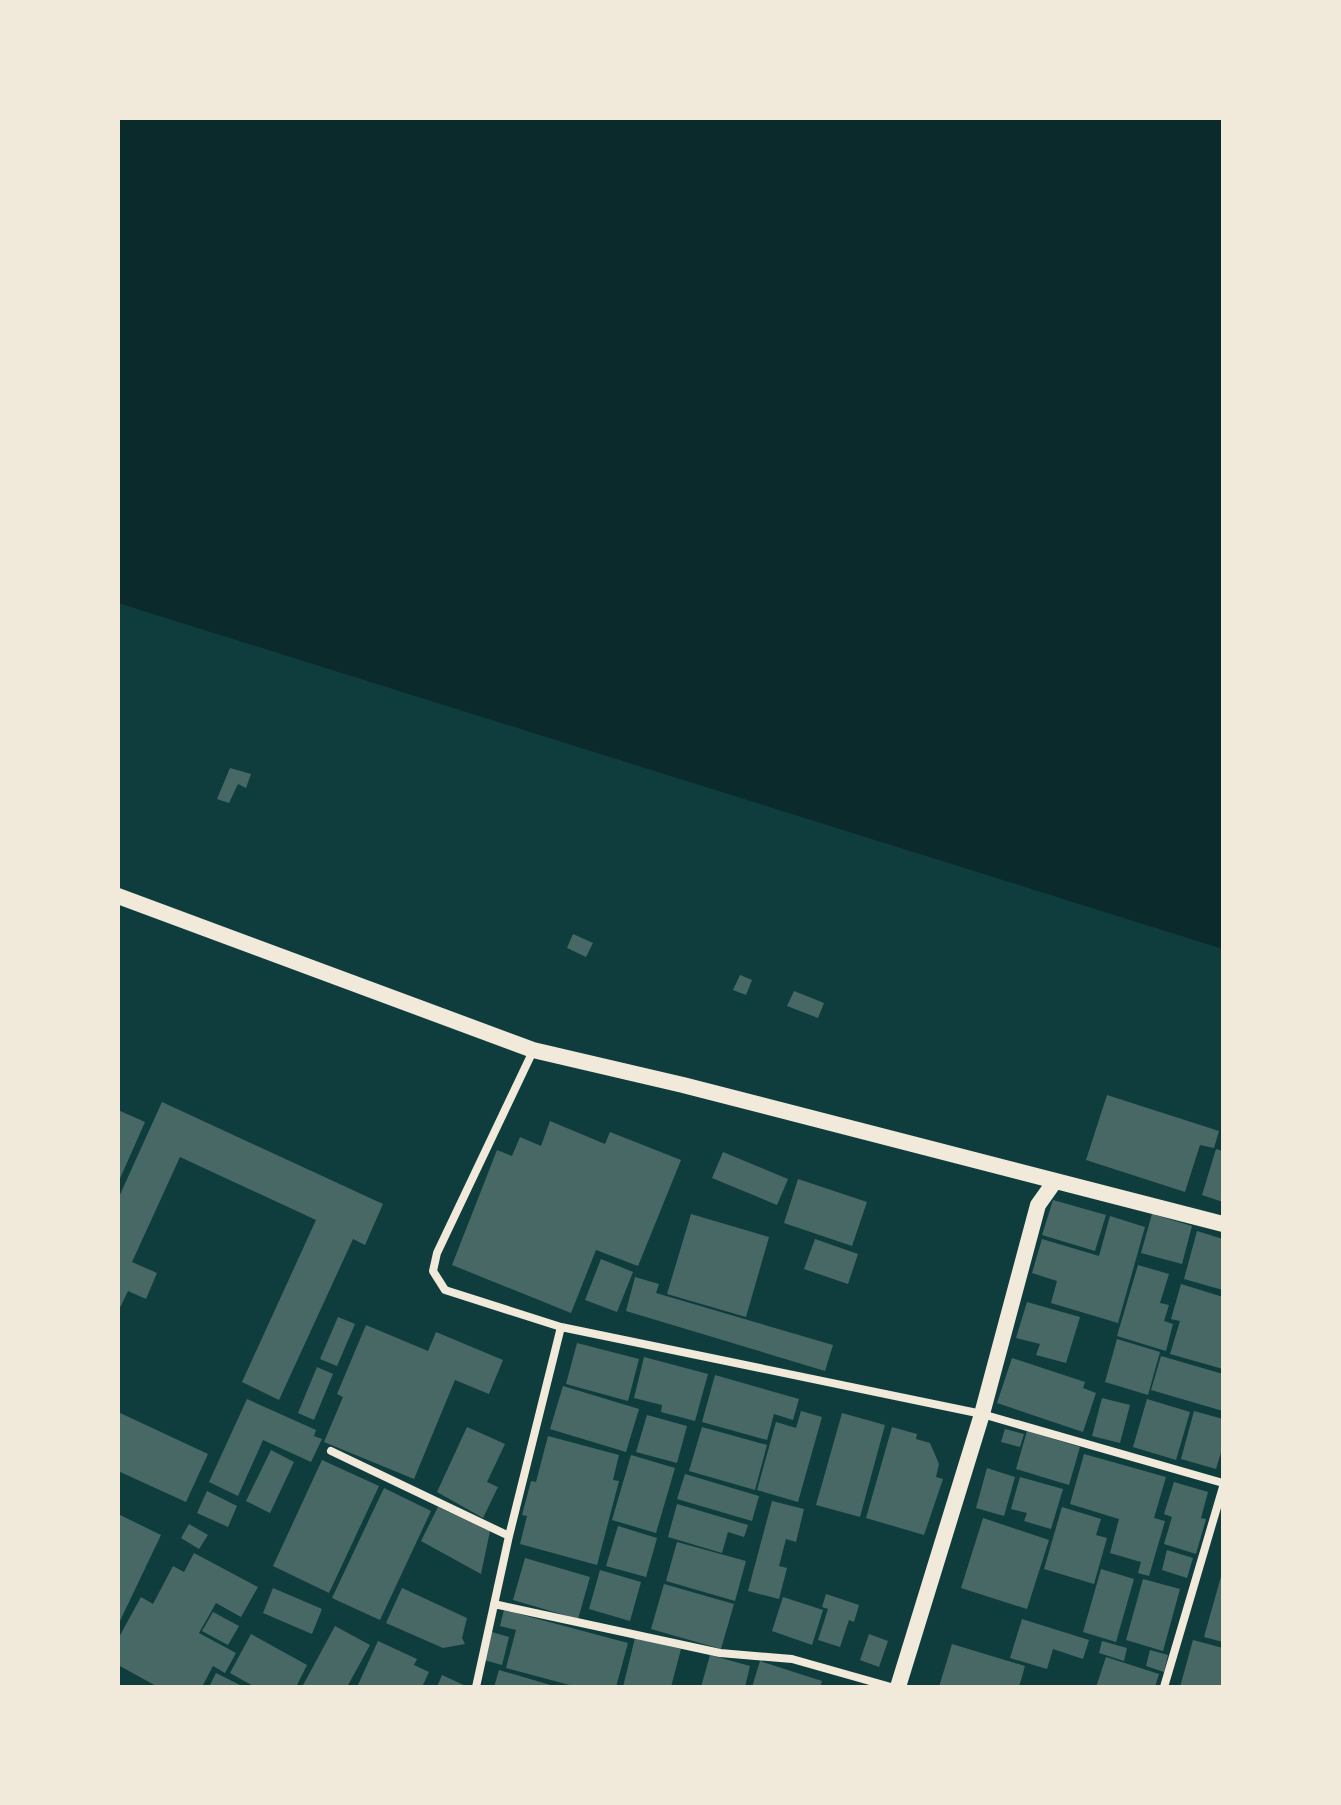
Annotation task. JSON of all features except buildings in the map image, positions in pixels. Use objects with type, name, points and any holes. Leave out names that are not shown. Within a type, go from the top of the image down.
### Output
[{"type":"main road","points":[[118,896],[533,1050],[1223,1224]]},
{"type":"main road","points":[[898,1687],[982,1414],[1038,1205],[1055,1181]]},
{"type":"street","points":[[533,1050],[437,1253],[433,1271],[445,1290],[561,1327],[982,1414],[1223,1485],[1164,1687]]},
{"type":"street","points":[[476,1687],[509,1536],[561,1327]]},
{"type":"street","points":[[331,1451],[509,1536]]},
{"type":"street","points":[[494,1604],[720,1653],[792,1659],[891,1687]]},
{"type":"water","points":[[118,118],[1223,118],[1223,949],[118,603]]}]
